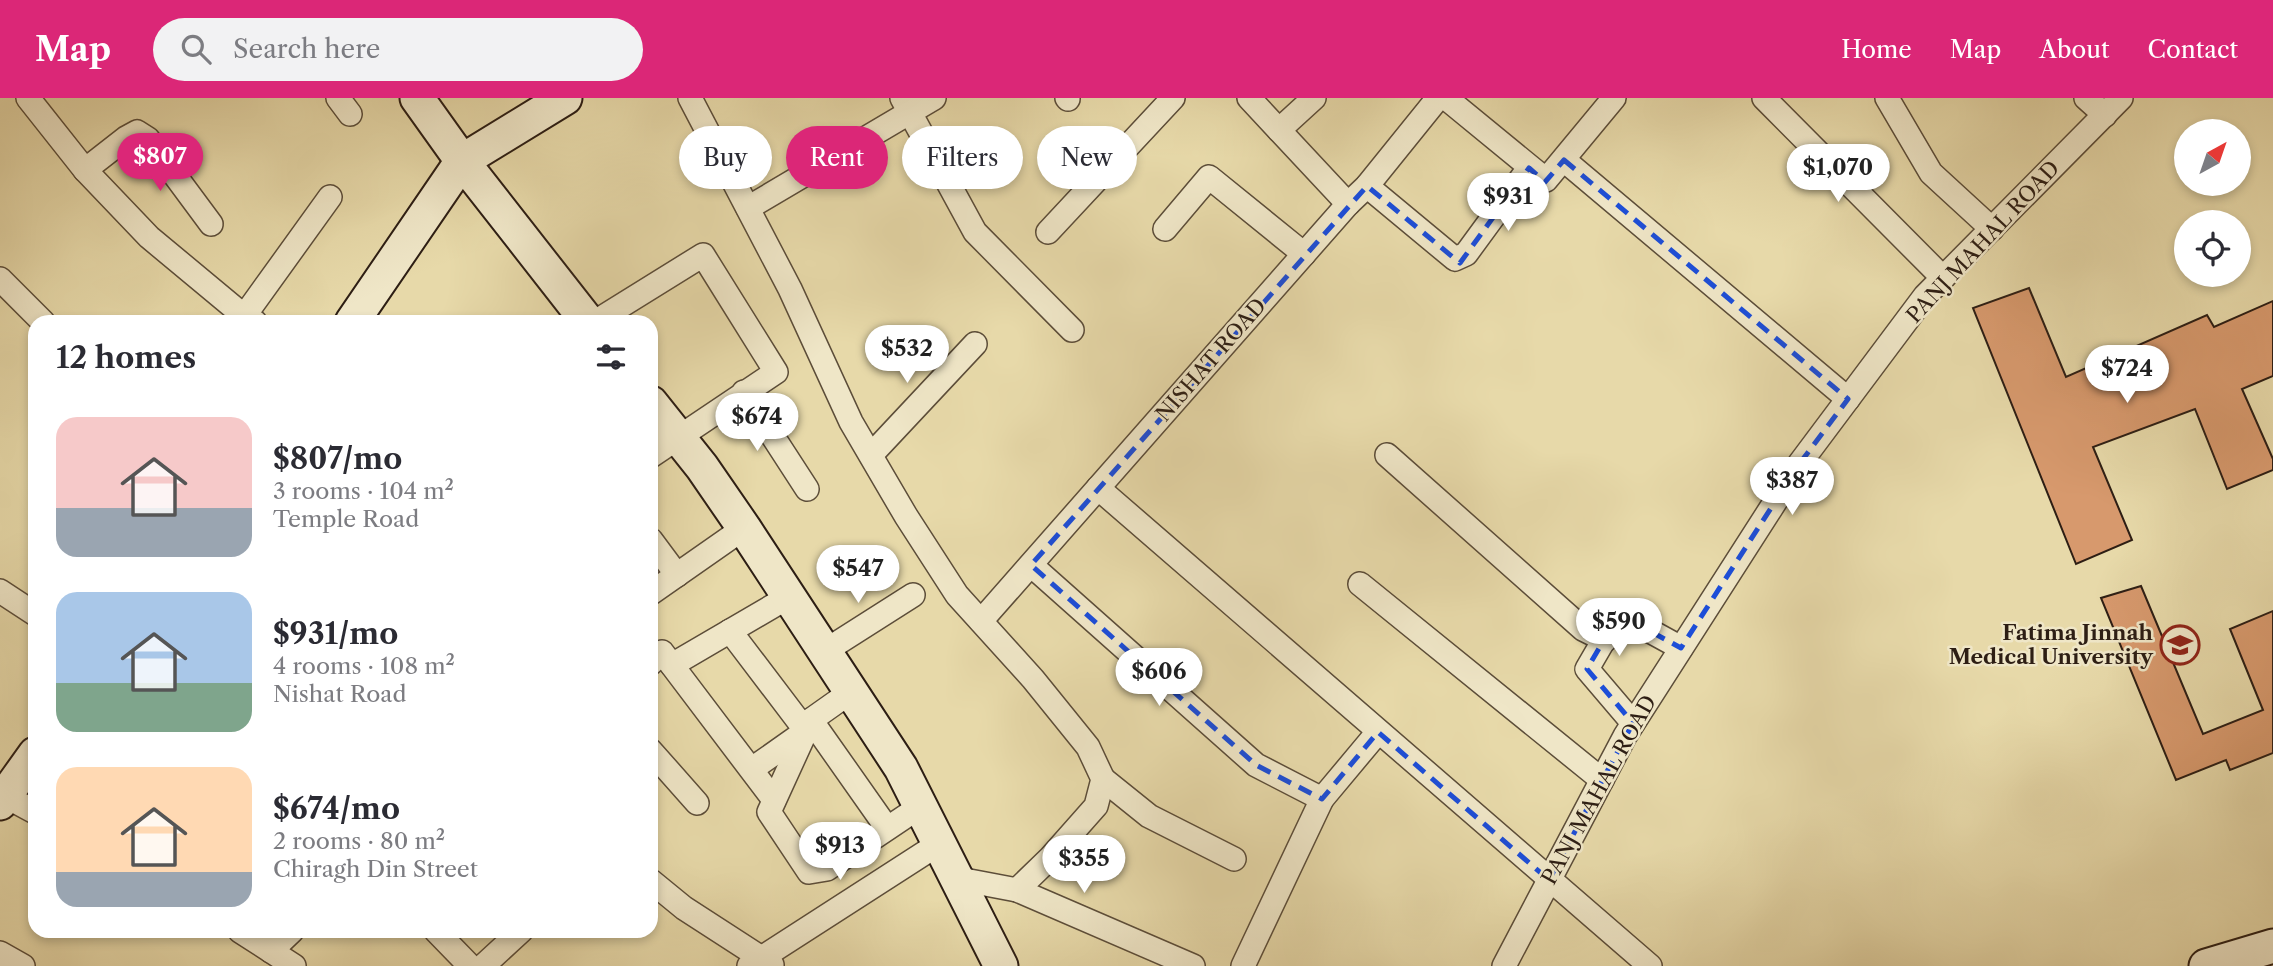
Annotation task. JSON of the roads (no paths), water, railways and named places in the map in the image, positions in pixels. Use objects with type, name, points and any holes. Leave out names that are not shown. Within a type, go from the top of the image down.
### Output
[{"type":"street","points":[[28,98],[85,170],[149,237],[241,315]]},
{"type":"street","points":[[417,98],[462,161],[583,315]]},
{"type":"street","points":[[690,98],[790,289],[851,422],[906,516],[957,595],[1033,679],[1088,747],[1103,779],[1149,816],[1234,859]]},
{"type":"street","points":[[748,208],[906,105],[934,98]]},
{"type":"street","points":[[1048,232],[1173,98]]},
{"type":"street","points":[[1249,98],[1348,204]]},
{"type":"street","points":[[1279,130],[1314,98]]},
{"type":"street","name":"NISHAT ROAD","points":[[981,621],[1348,204],[1367,186],[1438,98]]},
{"type":"street","points":[[1446,98],[1546,180],[1564,160],[1605,101]]},
{"type":"street","points":[[1764,98],[1943,278]]},
{"type":"street","points":[[1887,98],[1931,173],[1992,229]]},
{"type":"street","points":[[2086,98],[2105,115]]},
{"type":"street","name":"PANJ MAHAL ROAD","points":[[1504,966],[1633,723],[1800,463],[1925,296],[2121,98]]},
{"type":"street","points":[[357,315],[462,161],[561,99]]},
{"type":"street","points":[[906,105],[975,232],[1072,330]]},
{"type":"street","points":[[85,170],[126,138],[138,132],[148,139],[211,224]]},
{"type":"street","points":[[1564,160],[1848,399]]},
{"type":"street","points":[[1367,186],[1455,260],[1466,254],[1529,168]]},
{"type":"street","points":[[1165,229],[1209,177],[1304,254]]},
{"type":"street","points":[[250,315],[330,197]]},
{"type":"street","points":[[606,315],[703,255],[776,372],[658,451]]},
{"type":"street","points":[[0,279],[36,315]]},
{"type":"street","points":[[871,456],[975,344]]},
{"type":"street","points":[[744,392],[807,489]]},
{"type":"street","points":[[658,412],[744,528],[901,768],[1001,966]]},
{"type":"street","points":[[1387,454],[1583,629],[1605,640]]},
{"type":"street","points":[[1098,488],[1650,966]]},
{"type":"street","points":[[658,588],[744,528]]},
{"type":"street","points":[[658,549],[677,575]]},
{"type":"street","points":[[1031,565],[1256,765],[1322,799]]},
{"type":"street","points":[[1360,584],[1601,780]]},
{"type":"street","points":[[0,591],[28,609]]},
{"type":"street","points":[[825,651],[913,595]]},
{"type":"street","points":[[775,800],[752,768],[661,664],[730,631],[790,596]]},
{"type":"street","points":[[1633,723],[1587,668],[1619,614],[1681,648]]},
{"type":"street","points":[[730,631],[809,725],[887,828]]},
{"type":"street","points":[[752,768],[852,691]]},
{"type":"street","points":[[809,725],[769,812],[809,872],[827,869],[921,806]]},
{"type":"street","points":[[1243,966],[1322,799],[1378,732]]},
{"type":"street","points":[[658,759],[697,803]]},
{"type":"street","points":[[28,764],[2,800],[28,809]]},
{"type":"street","points":[[1017,890],[1050,858],[1096,806],[1103,779]]},
{"type":"street","points":[[658,887],[762,963],[940,843]]},
{"type":"street","points":[[959,879],[1017,890],[1193,966]]},
{"type":"street","points":[[250,938],[283,961],[290,938]]},
{"type":"street","points":[[443,938],[470,966]]},
{"type":"street","points":[[482,966],[513,938]]},
{"type":"street","points":[[2206,966],[2273,946]]},
{"type":"street","points":[[0,953],[23,966]]},
{"type":"place","name":"Fatima Jinnah Medical University","points":[[2180,645]]}]
